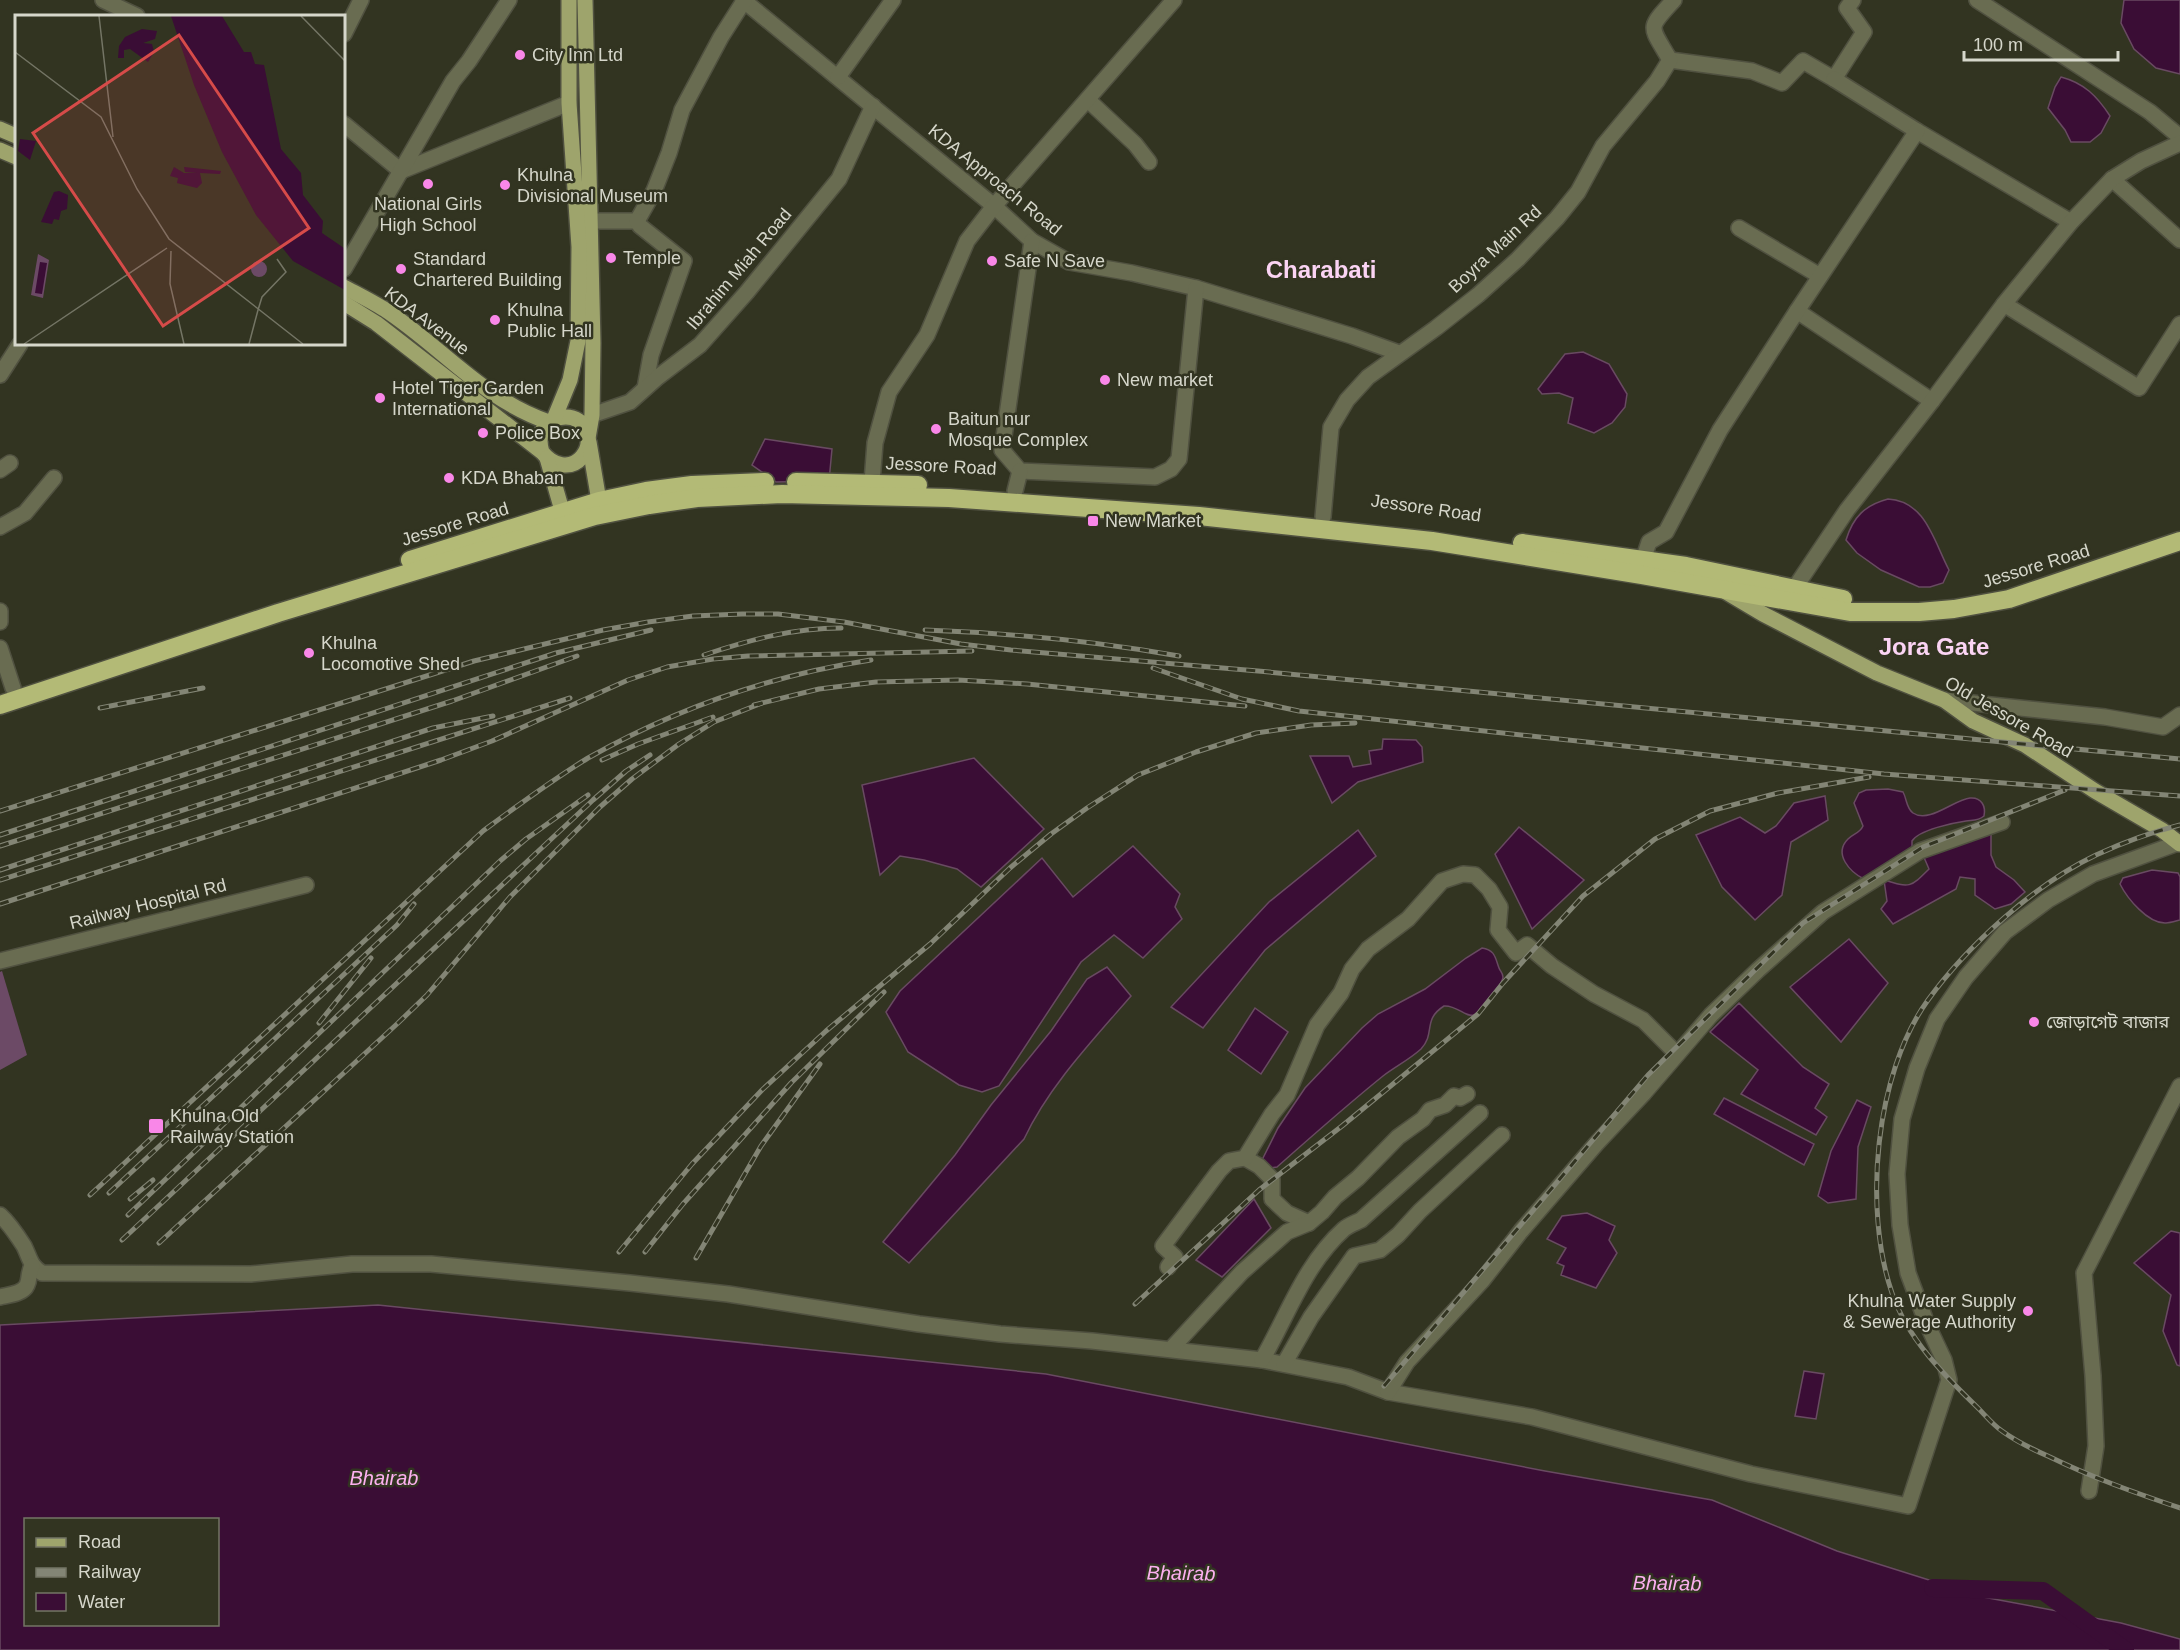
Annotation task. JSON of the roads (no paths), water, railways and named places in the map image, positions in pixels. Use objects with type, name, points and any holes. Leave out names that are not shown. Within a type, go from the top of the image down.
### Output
[{"type":"highway","name":"Jessore Road","points":[[564,519],[599,501],[646,491],[692,485],[872,482],[1015,491],[1192,504],[1399,524],[1686,566],[1900,612]]},
{"type":"highway","name":"Jessore Road","points":[[564,519],[697,498],[782,494],[949,498],[1198,516],[1395,536],[1719,588],[1850,612],[1954,609],[2009,600],[2180,541]]},
{"type":"highway","points":[[11,694],[278,613],[564,519]]},
{"type":"main road","points":[[564,519],[545,455],[540,446],[541,433],[552,420],[570,380],[578,341],[579,247],[569,103],[569,0]]},
{"type":"main road","points":[[345,304],[376,323],[559,464],[573,464],[584,455],[592,415],[593,343],[585,0]]},
{"type":"main road","points":[[0,129],[15,136]]},
{"type":"main road","points":[[0,150],[15,157]]},
{"type":"main road","name":"KDA Avenue","points":[[345,288],[384,309],[490,394],[533,417],[552,420]]},
{"type":"main road","points":[[552,420],[568,417],[575,419],[585,429],[599,501]]},
{"type":"main road","name":"Old Jessore Road","points":[[1686,566],[1763,614],[1877,673],[1944,700],[1973,721],[2025,744],[2095,791],[2162,830],[2179,844]]},
{"type":"street","points":[[103,0],[135,15]]},
{"type":"street","points":[[345,32],[362,0]]},
{"type":"street","points":[[345,266],[453,81],[509,0]]},
{"type":"street","points":[[637,221],[654,191],[682,110],[721,37],[744,0]]},
{"type":"street","name":"KDA Approach Road","points":[[744,0],[994,206],[1032,241],[1069,262],[1132,273],[1196,288],[1309,322],[1399,353]]},
{"type":"street","points":[[838,77],[893,0]]},
{"type":"street","points":[[872,482],[875,443],[889,392],[927,335],[967,242],[994,206],[1174,0]]},
{"type":"street","points":[[1674,0],[1653,24],[1653,30],[1670,60],[1752,71],[1782,83],[1803,61],[2071,222]]},
{"type":"street","points":[[1833,79],[1864,32],[1847,8],[1853,0]]},
{"type":"street","points":[[1977,0],[2150,112],[2180,137]]},
{"type":"street","name":"Boyra Main Rd","points":[[1323,517],[1331,427],[1347,400],[1368,377],[1478,295],[1518,259],[1557,218],[1578,192],[1604,146],[1657,81],[1670,60]]},
{"type":"street","points":[[1088,100],[1135,144],[1149,162]]},
{"type":"street","points":[[401,171],[569,103]]},
{"type":"street","name":"Ibrahim Miah Road","points":[[592,415],[630,402],[700,345],[747,292],[839,179],[873,106]]},
{"type":"street","points":[[345,125],[401,171]]},
{"type":"street","points":[[1643,560],[1649,542],[1666,532],[1720,430],[1917,131]]},
{"type":"street","points":[[1794,589],[1846,510],[1932,401],[2004,304],[2071,222],[2112,179],[2141,161],[2180,143]]},
{"type":"street","points":[[2112,179],[2180,240]]},
{"type":"street","points":[[590,221],[637,221]]},
{"type":"street","points":[[637,221],[640,226],[684,261],[651,355],[645,388]]},
{"type":"street","points":[[1739,228],[1820,276]]},
{"type":"street","points":[[1032,241],[1002,450],[1020,471],[1155,477],[1171,469],[1179,459],[1196,288]]},
{"type":"street","points":[[2004,304],[2139,388],[2180,324]]},
{"type":"street","points":[[1797,311],[1932,401]]},
{"type":"street","points":[[0,375],[19,345]]},
{"type":"street","points":[[1015,491],[1020,471]]},
{"type":"street","points":[[0,527],[25,513],[54,478]]},
{"type":"street","points":[[0,611],[0,622]]},
{"type":"street","points":[[0,648],[11,694]]},
{"type":"street","points":[[1944,700],[2093,716],[2163,727],[2180,716]]},
{"type":"street","points":[[1388,1392],[1407,1362],[1482,1281],[1521,1231],[1596,1144],[1644,1093],[1711,1015],[1758,970],[1823,912],[1920,851],[2002,822]]},
{"type":"street","points":[[0,1215],[9,1223],[23,1245],[32,1266],[42,1273],[251,1274],[352,1264],[431,1264],[717,1293],[1000,1334],[1092,1341],[1262,1360],[1348,1377],[1388,1392],[1532,1417],[1751,1474],[1908,1506],[1949,1380],[1944,1360],[1908,1273],[1900,1225],[1897,1174],[1902,1119],[1917,1068],[1937,1019],[1966,977],[2005,932],[2048,900],[2093,874],[2179,844]]},
{"type":"street","points":[[1245,1158],[1272,1114],[1287,1095],[1317,1025],[1341,993],[1352,969],[1368,949],[1408,919],[1442,881],[1463,874],[1475,875],[1489,889],[1500,907],[1498,930],[1516,952],[1527,945],[1552,966],[1594,994],[1643,1020],[1677,1054]]},
{"type":"street","name":"Railway Hospital Rd","points":[[0,961],[306,885]]},
{"type":"street","points":[[2089,1491],[2096,1446],[2093,1376],[2084,1273],[2180,1086]]},
{"type":"street","points":[[1171,1349],[1242,1272],[1287,1232],[1309,1223],[1322,1212],[1398,1137],[1423,1119],[1430,1110],[1445,1105],[1454,1096],[1460,1098],[1467,1094]]},
{"type":"street","points":[[1262,1360],[1300,1284],[1324,1250],[1346,1227],[1361,1220],[1480,1113]]},
{"type":"street","points":[[1284,1364],[1311,1317],[1354,1256],[1380,1250],[1389,1243],[1502,1135]]},
{"type":"street","points":[[1168,1267],[1175,1257],[1163,1246],[1229,1161],[1245,1158],[1259,1166],[1272,1179],[1272,1199],[1287,1213],[1309,1223]]},
{"type":"street","points":[[0,1297],[23,1290],[27,1285],[28,1273],[32,1266]]},
{"type":"water","points":[[2124,0],[2180,0],[2180,74],[2156,68],[2134,49],[2121,23]]},
{"type":"water","points":[[2061,77],[2089,91],[2110,116],[2101,133],[2090,142],[2071,142],[2048,108]]},
{"type":"water","points":[[1583,352],[1609,364],[1627,394],[1625,407],[1612,423],[1594,433],[1568,423],[1573,398],[1559,393],[1542,394],[1538,389],[1565,354]]},
{"type":"water","points":[[765,439],[832,449],[829,481],[776,482],[752,465]]},
{"type":"water","points":[[1888,499],[1901,501],[1911,507],[1927,525],[1949,570],[1943,583],[1930,587],[1919,587],[1881,570],[1857,553],[1846,540],[1852,525],[1861,513]]},
{"type":"water","points":[[1383,739],[1416,740],[1422,747],[1423,762],[1358,782],[1332,803],[1310,756],[1349,756],[1353,767],[1371,764],[1369,751],[1382,749]]},
{"type":"water","points":[[974,758],[1044,829],[981,887],[957,869],[900,856],[880,875],[862,785]]},
{"type":"water","points":[[1888,789],[1903,792],[1909,809],[1919,816],[1934,813],[1964,799],[1974,798],[1982,803],[1984,816],[1978,820],[1928,830],[1912,841],[1912,849],[1864,879],[1853,872],[1845,862],[1842,851],[1848,839],[1863,826],[1854,803],[1859,793],[1866,790]]},
{"type":"water","points":[[1825,796],[1828,820],[1791,842],[1782,895],[1755,920],[1722,887],[1696,835],[1740,817],[1765,833],[1776,826],[1794,803]]},
{"type":"water","points":[[1519,827],[1584,880],[1532,929],[1495,854]]},
{"type":"water","points":[[1358,830],[1376,856],[1265,950],[1203,1028],[1171,1007],[1269,902]]},
{"type":"water","points":[[1991,831],[1991,855],[1996,867],[2014,880],[2025,892],[2011,904],[1995,909],[1975,895],[1975,879],[1960,877],[1956,889],[1893,924],[1881,909],[1887,901],[1884,880],[1909,885],[1929,869],[1923,855]]},
{"type":"water","points":[[1133,846],[1180,894],[1175,907],[1182,919],[1143,958],[1114,935],[1081,962],[999,1086],[982,1092],[959,1085],[908,1052],[886,1012],[900,991],[1042,858],[1073,897]]},
{"type":"water","points":[[2152,870],[2178,873],[2180,877],[2180,920],[2159,922],[2145,915],[2133,903],[2120,884],[2123,878]]},
{"type":"water","points":[[1849,939],[1888,983],[1841,1042],[1790,987]]},
{"type":"water","points":[[1482,948],[1490,950],[1494,955],[1503,977],[1477,1013],[1468,1015],[1453,1007],[1444,1006],[1433,1016],[1428,1038],[1417,1053],[1383,1076],[1277,1167],[1270,1168],[1262,1160],[1278,1128],[1305,1088],[1362,1028],[1378,1014],[1425,989]]},
{"type":"water","points":[[1107,967],[1131,996],[1059,1082],[1034,1119],[1024,1139],[909,1263],[883,1242],[955,1155],[991,1105],[1051,1031],[1087,979]]},
{"type":"water","points":[[1739,1003],[1803,1067],[1829,1084],[1815,1108],[1827,1117],[1816,1135],[1741,1094],[1758,1070],[1710,1032]]},
{"type":"water","points":[[1255,1008],[1288,1032],[1261,1074],[1228,1050]]},
{"type":"water","points":[[1724,1098],[1814,1144],[1804,1165],[1714,1114]]},
{"type":"water","points":[[1857,1100],[1871,1107],[1858,1147],[1856,1199],[1828,1203],[1818,1196],[1831,1151]]},
{"type":"water","points":[[1254,1199],[1271,1228],[1222,1277],[1196,1260]]},
{"type":"water","points":[[1587,1213],[1615,1226],[1609,1240],[1617,1253],[1596,1288],[1561,1275],[1564,1266],[1557,1263],[1566,1248],[1547,1239],[1562,1216]]},
{"type":"water","points":[[2171,1231],[2180,1233],[2180,1366],[2177,1365],[2163,1331],[2171,1295],[2134,1263]]},
{"type":"water","name":"Bhairab","points":[[378,1305],[1046,1374],[1545,1471],[1712,1500],[1837,1551],[1983,1597],[2121,1623],[2180,1639],[2180,1650],[0,1650],[0,1325]]},
{"type":"water","points":[[1804,1371],[1824,1374],[1816,1419],[1795,1416]]},
{"type":"waterway","name":"Bhairab","points":[[1933,1588],[2043,1591],[2125,1650]]},
{"type":"railway","points":[[0,811],[474,661],[603,630],[648,622],[693,616],[742,614],[778,614],[844,622],[961,644],[1011,650],[1258,671],[2180,759]]},
{"type":"railway","points":[[704,655],[771,636],[806,630],[841,628]]},
{"type":"railway","points":[[0,835],[556,653],[651,630]]},
{"type":"railway","points":[[925,630],[1052,638],[1179,656]]},
{"type":"railway","points":[[0,904],[441,760],[492,741],[628,680],[667,667],[748,656],[972,651]]},
{"type":"railway","points":[[0,846],[452,701],[577,656]]},
{"type":"railway","points":[[90,1195],[483,831],[548,784],[621,740],[690,709],[797,675],[871,660]]},
{"type":"railway","points":[[1153,668],[1242,699],[1299,711],[1884,774],[2180,796]]},
{"type":"railway","points":[[754,705],[819,689],[876,682],[958,680],[1027,684],[1245,706]]},
{"type":"railway","points":[[100,708],[203,688]]},
{"type":"railway","points":[[0,880],[570,698]]},
{"type":"railway","points":[[159,1243],[427,995],[510,897],[600,807],[632,779],[679,744],[714,722],[762,703]]},
{"type":"railway","points":[[0,870],[433,728],[493,716]]},
{"type":"railway","points":[[602,760],[638,744],[713,717]]},
{"type":"railway","points":[[619,1252],[692,1164],[762,1090],[826,1031],[930,944],[1010,868],[1087,808],[1138,775],[1196,752],[1256,733],[1311,725],[1355,723]]},
{"type":"railway","points":[[122,1240],[593,800],[626,771],[650,755]]},
{"type":"railway","points":[[1135,1304],[1259,1190],[1342,1126],[1478,1014],[1503,983],[1583,896],[1655,839],[1710,811],[1778,793],[1869,777]]},
{"type":"railway","points":[[1384,1386],[1648,1075],[1803,923],[1923,847],[2065,790]]},
{"type":"railway","points":[[128,1215],[500,861],[526,839],[588,795]]},
{"type":"railway","points":[[2180,825],[2148,834],[2096,855],[2050,882],[2026,899],[1982,938],[1944,979],[1910,1030],[1896,1065],[1879,1142],[1877,1183],[1878,1222],[1883,1259],[1892,1293],[1899,1310],[1917,1340],[1952,1382],[1995,1426],[2032,1449],[2098,1478],[2180,1508]]},
{"type":"railway","points":[[109,1193],[397,925],[414,904]]},
{"type":"railway","points":[[319,1023],[371,958]]},
{"type":"railway","points":[[645,1252],[683,1204],[791,1083],[884,992]]},
{"type":"railway","points":[[696,1258],[761,1146],[820,1064]]},
{"type":"railway","points":[[130,1199],[153,1180]]},
{"type":"place","name":"City Inn Ltd","points":[[520,55]]},
{"type":"place","name":"National Girls High School","points":[[428,184]]},
{"type":"place","name":"Khulna Divisional Museum","points":[[505,185]]},
{"type":"place","name":"Temple","points":[[611,258]]},
{"type":"place","name":"Safe N Save","points":[[992,261]]},
{"type":"place","name":"Standard Chartered Building","points":[[401,269]]},
{"type":"place","name":"Khulna Public Hall","points":[[495,320]]},
{"type":"place","name":"New market","points":[[1105,380]]},
{"type":"place","name":"Hotel Tiger Garden International","points":[[380,398]]},
{"type":"place","name":"Baitun nur Mosque Complex","points":[[936,429]]},
{"type":"place","name":"Police Box","points":[[483,433]]},
{"type":"place","name":"KDA Bhaban","points":[[449,478]]},
{"type":"place","name":"New Market","points":[[1093,521]]},
{"type":"place","name":"Khulna Locomotive Shed","points":[[309,653]]},
{"type":"place","name":"জোড়াগেট বাজার","points":[[2034,1022]]},
{"type":"place","name":"Khulna Old Railway Station","points":[[156,1126]]},
{"type":"place","name":"Khulna Water Supply & Sewerage Authority","points":[[2028,1311]]},
{"type":"district","name":"Charabati","points":[[1321,269]]},
{"type":"district","name":"Jora Gate","points":[[1934,646]]}]
